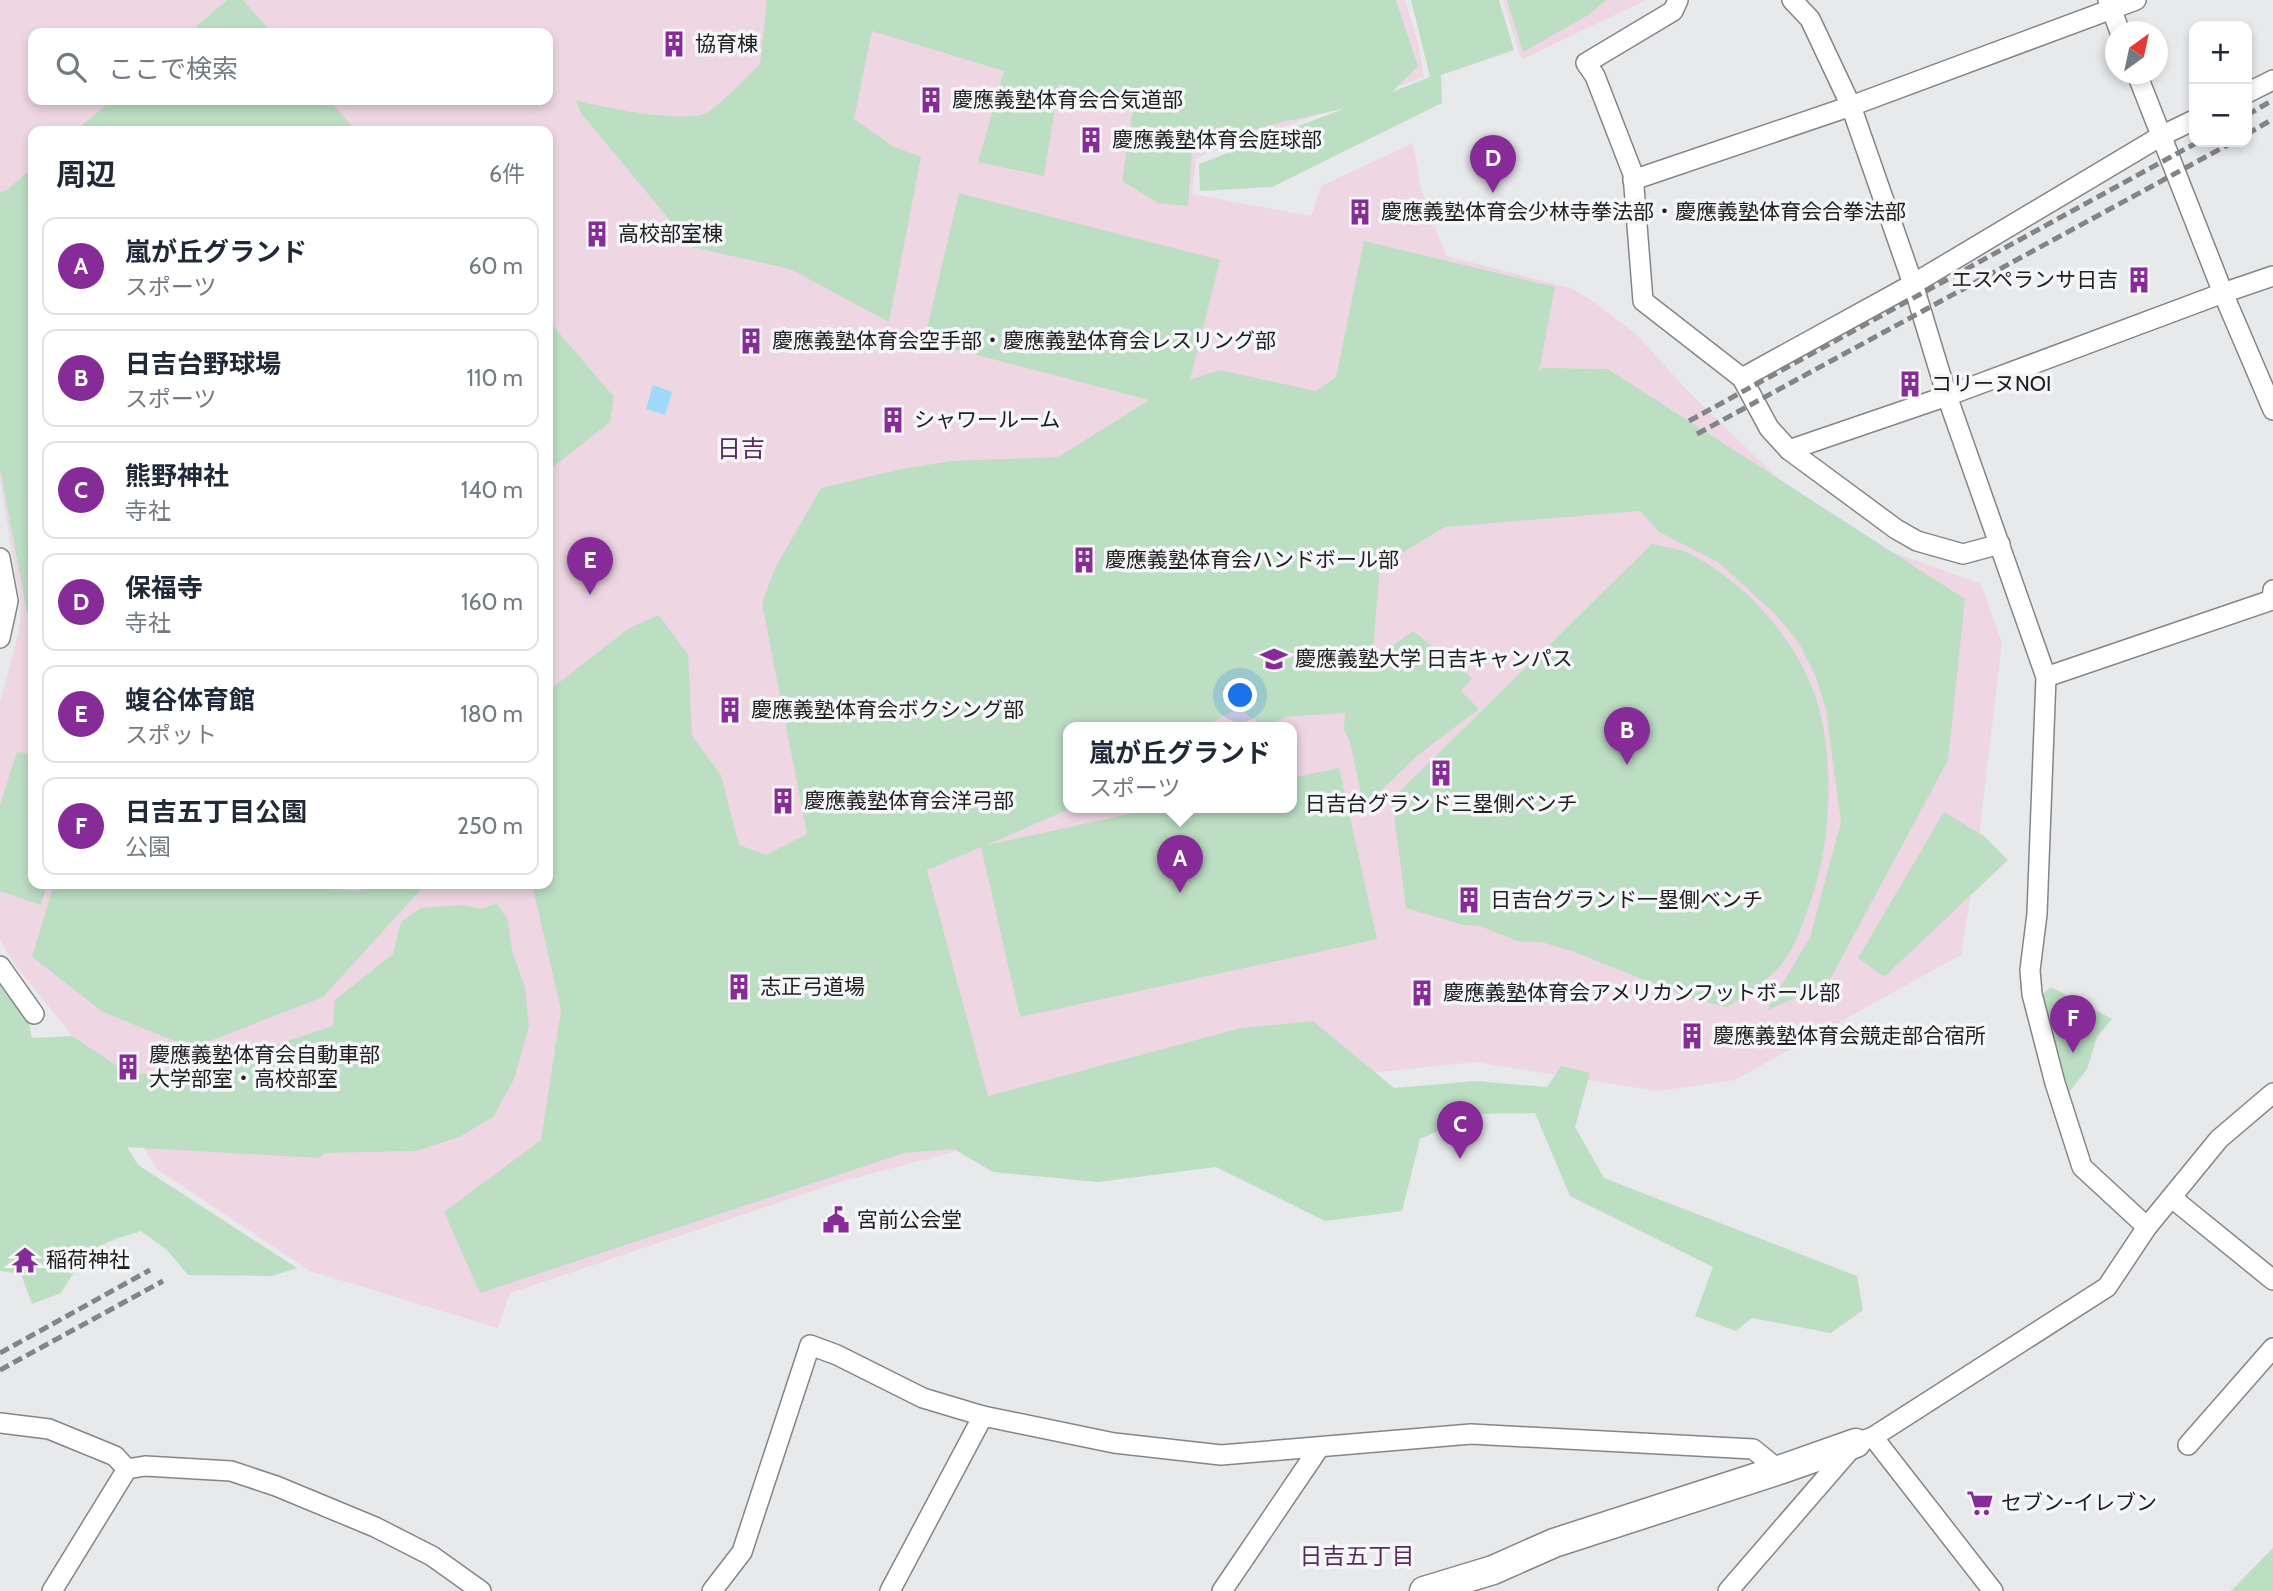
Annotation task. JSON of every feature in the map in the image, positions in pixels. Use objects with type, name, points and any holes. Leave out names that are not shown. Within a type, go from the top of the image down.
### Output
[{"type":"street","points":[[1678,0],[1673,11],[1586,63],[1595,76],[1633,174],[1643,301],[1742,378],[1769,428],[1789,450],[1896,529],[1917,541],[1963,554],[2000,544]]},
{"type":"street","points":[[1793,0],[1810,19],[1851,106],[1913,284],[1947,396],[2046,677],[2037,914],[2030,970],[2032,994],[2055,1083],[2082,1167],[2147,1227]]},
{"type":"street","points":[[1633,180],[1851,106],[2110,4],[2136,0]]},
{"type":"street","points":[[2110,4],[2116,21]]},
{"type":"street","points":[[2252,90],[2273,80]]},
{"type":"street","points":[[2141,84],[2223,293],[2273,410]]},
{"type":"street","points":[[1742,378],[1913,284],[2161,136],[2189,122]]},
{"type":"street","points":[[1789,450],[1947,396],[2273,276]]},
{"type":"street","points":[[0,558],[4,601],[0,638]]},
{"type":"street","points":[[2046,677],[2272,600],[2273,590]]},
{"type":"street","points":[[0,966],[34,1014]]},
{"type":"street","points":[[1424,1591],[1493,1570],[1555,1543],[1865,1440],[2108,1287],[2147,1227],[2220,1139],[2273,1093]]},
{"type":"street","points":[[2172,1198],[2273,1280]]},
{"type":"street","points":[[712,1591],[742,1552],[810,1345],[837,1355],[922,1398],[983,1416],[1114,1443],[1221,1455],[1471,1434],[1754,1449],[1779,1470]]},
{"type":"street","points":[[2188,1445],[2273,1348]]},
{"type":"street","points":[[890,1591],[983,1416]]},
{"type":"street","points":[[0,1423],[49,1429],[115,1456],[127,1469]]},
{"type":"street","points":[[1734,1589],[1865,1440]]},
{"type":"street","points":[[1865,1440],[1993,1591]]},
{"type":"street","points":[[1223,1591],[1319,1448]]},
{"type":"street","points":[[52,1591],[127,1469],[145,1466],[231,1471],[276,1486],[375,1527],[432,1556],[481,1591]]},
{"type":"shaded area","name":"慶應義塾大学 日吉キャンパス","points":[[0,0],[1405,0],[1418,42],[1424,77],[1196,158],[1192,194],[1311,216],[1321,186],[1413,143],[1421,189],[1446,256],[1571,288],[1594,302],[1636,334],[1687,390],[1771,472],[1857,539],[1981,584],[2002,643],[1976,862],[1961,955],[1735,1080],[1657,1091],[1475,1062],[1180,1093],[843,1181],[510,1293],[498,1328],[310,1271],[157,1169],[68,1030],[13,962],[0,940],[0,703],[19,631],[21,607],[0,479]]},
{"type":"shaded area","points":[[1503,0],[1646,0],[1523,59]]},
{"type":"green space","points":[[227,0],[243,0],[268,28],[195,28]]},
{"type":"green space","points":[[767,0],[1396,0],[1418,66],[1392,92],[1430,77],[1411,0],[1499,0],[1514,50],[1441,75],[1442,103],[1272,187],[1200,191],[1199,164],[1346,108],[1274,124],[1192,149],[1188,206],[1158,203],[1122,181],[1133,110],[1059,84],[1044,176],[978,162],[1004,71],[872,31],[854,119],[894,147],[921,157],[889,322],[790,269],[692,247],[580,112],[576,100],[664,116],[698,116],[708,112],[760,64]]},
{"type":"green space","points":[[1507,0],[1606,0],[1590,14],[1523,52]]},
{"type":"green space","points":[[106,105],[333,105],[352,126],[81,126]]},
{"type":"green space","points":[[28,171],[27,613],[0,468],[0,193]]},
{"type":"green space","points":[[959,193],[1220,260],[1190,380],[1219,370],[1316,391],[1336,377],[1364,241],[1555,287],[1539,371],[1543,368],[1608,369],[1965,599],[1948,760],[1827,985],[1767,1010],[1810,937],[1841,822],[1826,710],[1816,677],[1799,643],[1775,614],[1718,562],[1659,532],[1640,511],[1445,527],[1380,566],[1372,661],[1413,631],[1472,678],[1461,691],[1479,709],[1418,755],[1371,800],[1363,802],[1350,742],[1344,729],[1345,713],[1285,717],[1275,722],[1258,722],[1238,708],[1213,722],[1063,722],[1063,812],[987,845],[1134,813],[1297,813],[1297,777],[1339,768],[1377,939],[1020,1017],[981,847],[927,870],[988,1096],[1241,1028],[1313,1021],[1394,1088],[1476,1081],[1547,1087],[1561,1066],[1590,1073],[1575,1127],[1604,1178],[1857,1276],[1863,1310],[1831,1333],[1752,1318],[1736,1331],[1695,1316],[1713,1267],[1570,1196],[1535,1113],[1476,1114],[1420,1139],[1402,1211],[1325,1221],[1216,1167],[1098,1182],[993,1172],[954,1149],[904,1153],[480,1293],[444,1212],[541,1140],[561,1010],[533,889],[553,889],[553,687],[628,629],[659,615],[688,655],[692,736],[721,775],[739,845],[766,855],[807,834],[762,603],[775,568],[821,488],[897,470],[951,461],[1058,457],[1149,400],[924,341]]},
{"type":"green space","points":[[553,326],[614,397],[610,422],[553,467]]},
{"type":"green space","points":[[1652,544],[1684,551],[1707,563],[1758,606],[1787,640],[1798,659],[1817,701],[1823,728],[1827,757],[1827,817],[1819,873],[1806,915],[1796,941],[1781,965],[1763,982],[1727,1007],[1690,998],[1572,951],[1541,942],[1520,942],[1480,926],[1463,925],[1406,908],[1392,799]]},
{"type":"green space","points":[[17,751],[28,754],[28,889],[46,889],[41,905],[0,891],[0,805]]},
{"type":"green space","points":[[1944,812],[1984,836],[2008,860],[1884,977],[1858,958]]},
{"type":"green space","points":[[52,889],[421,889],[323,997],[192,1048],[103,1012],[32,957]]},
{"type":"green space","points":[[496,903],[508,920],[512,951],[525,987],[529,1026],[514,1079],[493,1117],[459,1137],[416,1151],[325,1153],[319,1158],[127,1147],[138,1165],[297,1268],[272,1276],[188,1275],[167,1250],[141,1231],[87,1252],[61,1293],[32,1304],[21,1274],[0,1271],[0,980],[28,1019],[32,1038],[72,1036],[128,1073],[182,1076],[333,1026],[335,1000],[393,954],[401,922],[421,908],[463,905],[482,909]]},
{"type":"green space","points":[[2051,987],[2112,1019],[2097,1037],[2087,1069],[2067,1095],[2038,998]]},
{"type":"green space","points":[[2273,1548],[2273,1591],[2231,1591]]},
{"type":"water","points":[[653,385],[672,392],[665,415],[646,409]]},
{"type":"railway","points":[[2252,112],[2273,100]]},
{"type":"railway","points":[[2252,131],[2273,119]]},
{"type":"railway","points":[[1689,421],[2189,147]]},
{"type":"railway","points":[[1697,434],[2224,147]]},
{"type":"railway","points":[[0,1353],[150,1270]]},
{"type":"railway","points":[[0,1370],[163,1281]]},
{"type":"place","name":"協育棟","points":[[674,44]]},
{"type":"place","name":"慶應義塾体育会合気道部","points":[[931,100]]},
{"type":"place","name":"慶應義塾体育会庭球部","points":[[1091,140]]},
{"type":"place","name":"保福寺","points":[[1493,193]]},
{"type":"place","name":"慶應義塾体育会少林寺拳法部・慶應義塾体育会合拳法部","points":[[1360,212]]},
{"type":"place","name":"高校部室棟","points":[[597,234]]},
{"type":"place","name":"エスペランサ日吉","points":[[2139,280]]},
{"type":"place","name":"慶應義塾体育会空手部・慶應義塾体育会レスリング部","points":[[751,341]]},
{"type":"place","name":"コリーヌNOI","points":[[1910,384]]},
{"type":"place","name":"シャワールーム","points":[[893,420]]},
{"type":"place","name":"慶應義塾体育会ハンドボール部","points":[[1084,560]]},
{"type":"place","name":"蝮谷体育館","points":[[590,595]]},
{"type":"place","name":"慶應義塾大学 日吉キャンパス","points":[[1274,659]]},
{"type":"place","name":"慶應義塾体育会ボクシング部","points":[[730,710]]},
{"type":"place","name":"日吉台野球場","points":[[1627,765]]},
{"type":"place","name":"日吉台グランド三塁側ベンチ","points":[[1441,773]]},
{"type":"place","name":"慶應義塾体育会洋弓部","points":[[783,801]]},
{"type":"place","name":"嵐が丘グランド","points":[[1180,893]]},
{"type":"place","name":"日吉台グランド一塁側ベンチ","points":[[1469,900]]},
{"type":"place","name":"志正弓道場","points":[[739,987]]},
{"type":"place","name":"慶應義塾体育会アメリカンフットボール部","points":[[1422,993]]},
{"type":"place","name":"慶應義塾体育会競走部合宿所","points":[[1692,1036]]},
{"type":"place","name":"日吉五丁目公園","points":[[2073,1053]]},
{"type":"place","name":"慶應義塾体育会自動車部 大学部室・高校部室","points":[[128,1067]]},
{"type":"place","name":"熊野神社","points":[[1460,1159]]},
{"type":"place","name":"宮前公会堂","points":[[836,1220]]},
{"type":"place","name":"稲荷神社","points":[[25,1260]]},
{"type":"place","name":"セブン-イレブン","points":[[1980,1503]]},
{"type":"district","name":"日吉","points":[[741,449]]},
{"type":"district","name":"日吉五丁目","points":[[1357,1556]]}]
